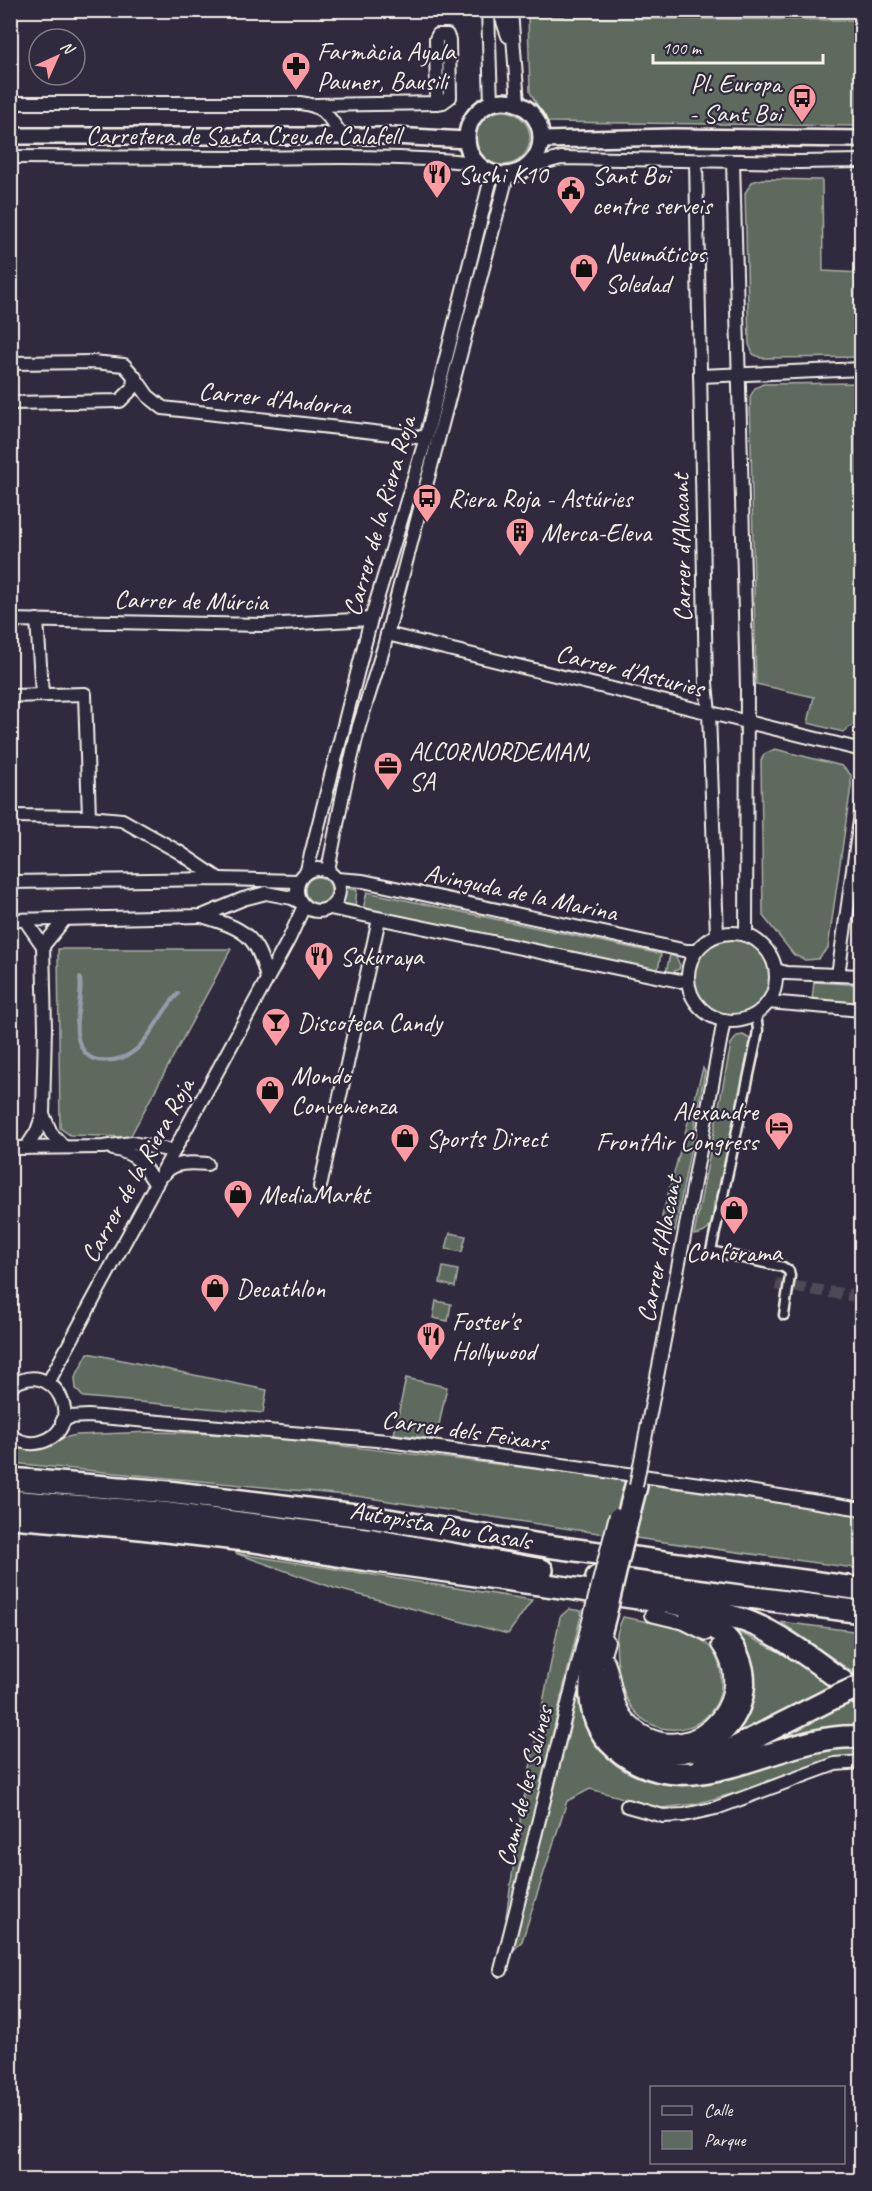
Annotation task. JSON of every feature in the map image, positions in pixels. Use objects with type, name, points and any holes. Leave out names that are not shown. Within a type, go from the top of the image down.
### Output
[{"type":"highway","name":"Autopista Pau Casals","points":[[10,1479],[168,1492],[364,1516],[547,1546],[861,1588]]},
{"type":"highway","points":[[636,1486],[603,1616],[590,1681],[593,1715],[605,1738],[618,1751],[647,1768],[671,1773],[724,1769],[805,1743],[838,1737],[861,1737]]},
{"type":"highway","name":"Autopista Pau Casals","points":[[10,1501],[162,1513],[373,1540],[543,1570],[861,1612]]},
{"type":"highway","points":[[10,1517],[122,1526],[254,1541],[348,1557],[667,1602],[725,1614],[769,1631],[811,1658],[861,1696]]},
{"type":"highway","points":[[604,1655],[603,1692],[613,1721],[624,1734],[649,1749],[677,1753],[707,1744],[728,1726],[739,1708],[744,1679],[738,1654],[722,1632],[708,1621],[667,1602]]},
{"type":"highway","points":[[837,1678],[861,1687]]},
{"type":"highway","points":[[671,1773],[714,1760],[831,1699],[861,1687]]},
{"type":"street","points":[[488,10],[491,103]]},
{"type":"street","points":[[499,10],[514,51]]},
{"type":"street","points":[[511,10],[518,103]]},
{"type":"street","points":[[10,103],[287,103],[315,105],[437,103],[450,97],[449,40],[447,35],[443,34],[438,35],[436,39],[437,103]]},
{"type":"street","points":[[505,101],[518,103],[536,118],[542,140],[537,158],[528,167],[519,173],[500,175],[476,163],[466,140],[468,126],[475,115],[491,103],[505,101]]},
{"type":"street","points":[[315,105],[327,114],[343,137]]},
{"type":"street","name":"Carretera de Santa Creu de Calafell","points":[[10,136],[393,136],[466,140]]},
{"type":"street","points":[[542,140],[673,137],[861,139]]},
{"type":"street","name":"Carretera de Santa Creu de Calafell","points":[[10,157],[140,159],[307,157],[450,160],[476,163]]},
{"type":"street","points":[[528,167],[561,158],[861,161]]},
{"type":"street","name":"Carrer d'Alacant","points":[[696,160],[706,683],[710,712],[717,935]]},
{"type":"street","points":[[733,161],[747,722],[746,935]]},
{"type":"street","name":"Carrer de la Riera Roja","points":[[308,870],[371,619],[426,438],[500,175]]},
{"type":"street","name":"Carrer de la Riera Roja","points":[[332,875],[344,789],[359,726],[387,634],[500,175]]},
{"type":"street","name":"Carrer d'Andorra","points":[[10,363],[93,362],[123,365],[135,376],[148,396],[163,408],[426,438]]},
{"type":"street","points":[[700,376],[861,369]]},
{"type":"street","points":[[10,403],[120,401],[133,388],[135,376]]},
{"type":"street","name":"Carrer de Múrcia","points":[[10,620],[263,625],[371,619]]},
{"type":"street","points":[[37,620],[42,694]]},
{"type":"street","name":"Carrer d'Asturies","points":[[387,634],[861,750]]},
{"type":"street","points":[[10,696],[86,694],[89,817]]},
{"type":"street","points":[[838,975],[861,806]]},
{"type":"street","points":[[10,816],[89,817],[122,820],[219,879]]},
{"type":"street","points":[[302,904],[296,891],[298,881],[308,870],[318,868],[332,875],[339,891],[338,898],[330,908]]},
{"type":"street","name":"Avinguda de la Marina","points":[[332,875],[687,951],[696,951]]},
{"type":"street","points":[[10,882],[219,879],[298,881]]},
{"type":"street","points":[[202,916],[243,899],[266,893],[292,898],[312,911],[330,908],[660,977],[680,981],[688,980]]},
{"type":"street","name":"Carrer de la Riera Roja","points":[[48,1383],[267,979],[302,904]]},
{"type":"street","points":[[10,920],[202,916],[232,925],[250,938],[261,954],[267,979]]},
{"type":"street","points":[[43,946],[65,919]]},
{"type":"street","points":[[321,1187],[379,919]]},
{"type":"street","points":[[25,920],[43,946],[45,1028],[43,1114],[37,1131],[26,1148]]},
{"type":"street","points":[[731,932],[746,935],[766,948],[774,961],[775,987],[768,1002],[756,1014],[743,1020],[724,1020],[711,1016],[697,1005],[691,993],[688,980],[689,967],[696,951],[703,943],[717,935],[731,932]]},
{"type":"street","points":[[776,970],[786,973],[861,976]]},
{"type":"street","points":[[768,1002],[861,1010]]},
{"type":"street","name":"Carrer d'Alacant","points":[[756,1014],[758,1030],[756,1042],[711,1251],[783,1267],[789,1271],[784,1315]]},
{"type":"street","name":"Carrer d'Alacant","points":[[636,1486],[724,1020]]},
{"type":"street","points":[[43,1114],[51,1133],[63,1147]]},
{"type":"street","points":[[10,1148],[103,1147],[132,1143],[174,1151]]},
{"type":"street","points":[[103,1147],[126,1152],[138,1158],[156,1185],[168,1169],[192,1163],[207,1164]]},
{"type":"street","points":[[10,1387],[29,1379],[48,1383],[58,1392],[64,1413],[62,1422],[54,1435],[40,1442],[24,1442],[10,1435]]},
{"type":"street","name":"Carrer dels Feixars","points":[[62,1422],[70,1418],[88,1416],[388,1441],[729,1488],[861,1509]]},
{"type":"street","points":[[603,1616],[604,1655],[609,1662],[618,1704],[634,1724],[645,1733],[672,1741],[688,1738],[701,1733],[719,1715],[727,1702],[730,1684],[725,1654],[715,1640],[701,1630],[684,1623],[651,1615]]},
{"type":"street","name":"Camí de les Salines","points":[[501,1970],[603,1616]]},
{"type":"street","points":[[627,1806],[663,1816],[684,1815],[716,1808],[835,1764],[861,1762]]},
{"type":"green space","points":[[560,16],[566,18],[861,20],[861,126],[547,122],[530,92],[528,17]]},
{"type":"green space","points":[[498,111],[508,111],[518,115],[526,123],[530,138],[526,153],[518,161],[508,165],[498,165],[488,161],[480,153],[476,143],[476,133],[480,123],[488,115]]},
{"type":"green space","points":[[762,179],[822,180],[823,271],[861,273],[861,357],[761,358],[753,354],[749,344],[745,193],[752,182]]},
{"type":"green space","points":[[861,383],[862,661],[857,722],[843,732],[808,723],[814,697],[756,684],[750,397],[755,388],[763,384]]},
{"type":"green space","points":[[775,749],[842,766],[851,775],[828,948],[818,959],[805,960],[794,955],[763,916],[761,761],[764,754]]},
{"type":"green space","points":[[318,877],[327,881],[331,890],[327,899],[318,903],[309,899],[305,890],[309,881]]},
{"type":"green space","points":[[345,888],[357,890],[355,906],[343,903]]},
{"type":"green space","points":[[367,892],[661,954],[658,970],[363,909]]},
{"type":"green space","points":[[733,938],[748,941],[760,950],[769,962],[772,977],[769,992],[760,1004],[748,1013],[733,1016],[718,1013],[706,1004],[697,992],[694,977],[697,962],[706,950],[718,941]]},
{"type":"green space","points":[[58,949],[231,949],[130,1137],[70,1135],[60,1128]]},
{"type":"green space","points":[[670,955],[676,957],[680,965],[679,969],[671,973],[666,972]]},
{"type":"green space","points":[[814,982],[861,985],[861,1003],[812,1000]]},
{"type":"green space","points":[[743,1035],[750,1039],[749,1053],[718,1201],[714,1202],[713,1219],[709,1228],[701,1234],[694,1235],[731,1044],[737,1036]]},
{"type":"green space","points":[[703,1068],[705,1072],[675,1231],[673,1231],[663,1223],[662,1216]]},
{"type":"green space","points":[[450,1233],[466,1236],[462,1252],[446,1249]]},
{"type":"green space","points":[[443,1267],[458,1270],[455,1287],[440,1283]]},
{"type":"green space","points":[[436,1301],[451,1304],[448,1321],[433,1318]]},
{"type":"green space","points":[[88,1353],[267,1390],[263,1413],[83,1397],[76,1389],[75,1378]]},
{"type":"green space","points":[[406,1378],[447,1387],[436,1439],[394,1434]]},
{"type":"green space","points":[[150,1432],[245,1436],[371,1449],[575,1474],[861,1515],[861,1569],[570,1529],[356,1496],[11,1463],[11,1447],[20,1446],[39,1450],[58,1439],[77,1435]]},
{"type":"green space","points":[[235,1553],[532,1600],[508,1634],[334,1588]]},
{"type":"green space","points":[[569,1609],[582,1611],[509,1915],[506,1917],[522,1808],[560,1617]]},
{"type":"green space","points":[[623,1617],[690,1633],[699,1637],[712,1650],[721,1676],[719,1696],[710,1712],[697,1723],[681,1729],[664,1728],[647,1722],[633,1709],[623,1689],[617,1662],[617,1634]]},
{"type":"green space","points":[[781,1622],[861,1632],[861,1673],[857,1675]]},
{"type":"green space","points":[[728,1627],[786,1655],[830,1687],[738,1739],[721,1746],[750,1697],[753,1679],[747,1652]]},
{"type":"green space","points":[[578,1687],[589,1729],[598,1746],[624,1770],[661,1784],[684,1786],[824,1749],[861,1747],[861,1758],[695,1804],[661,1808],[590,1789],[567,1801],[522,1941],[513,1951],[571,1724]]},
{"type":"green space","points":[[850,1701],[861,1709],[861,1730],[757,1747]]},
{"type":"waterway","points":[[80,978],[78,1037],[86,1054],[98,1060],[114,1060],[127,1056],[137,1049],[178,994]]},
{"type":"tunnel","points":[[776,1284],[862,1297]]},
{"type":"place","name":"Farmàcia Ayala Pauner, Bausili","points":[[296,92]]},
{"type":"place","name":"Pl. Europa - Sant Boi","points":[[802,124]]},
{"type":"place","name":"Sushi K10","points":[[437,200]]},
{"type":"place","name":"Sant Boi centre serveis","points":[[571,216]]},
{"type":"place","name":"Neumáticos Soledad","points":[[584,294]]},
{"type":"place","name":"Riera Roja - Astúries","points":[[427,524]]},
{"type":"place","name":"Merca-Eleva","points":[[520,558]]},
{"type":"place","name":"ALCORNORDEMAN, SA","points":[[388,792]]},
{"type":"place","name":"Sakuraya","points":[[319,982]]},
{"type":"place","name":"Discoteca Candy","points":[[276,1048]]},
{"type":"place","name":"Mondo Convenienza","points":[[270,1116]]},
{"type":"place","name":"Alexandre FrontAir Congress","points":[[779,1152]]},
{"type":"place","name":"Sports Direct","points":[[405,1164]]},
{"type":"place","name":"MediaMarkt","points":[[238,1220]]},
{"type":"place","name":"Conforama","points":[[734,1236]]},
{"type":"place","name":"Decathlon","points":[[215,1314]]},
{"type":"place","name":"Foster's Hollywood","points":[[431,1362]]}]
